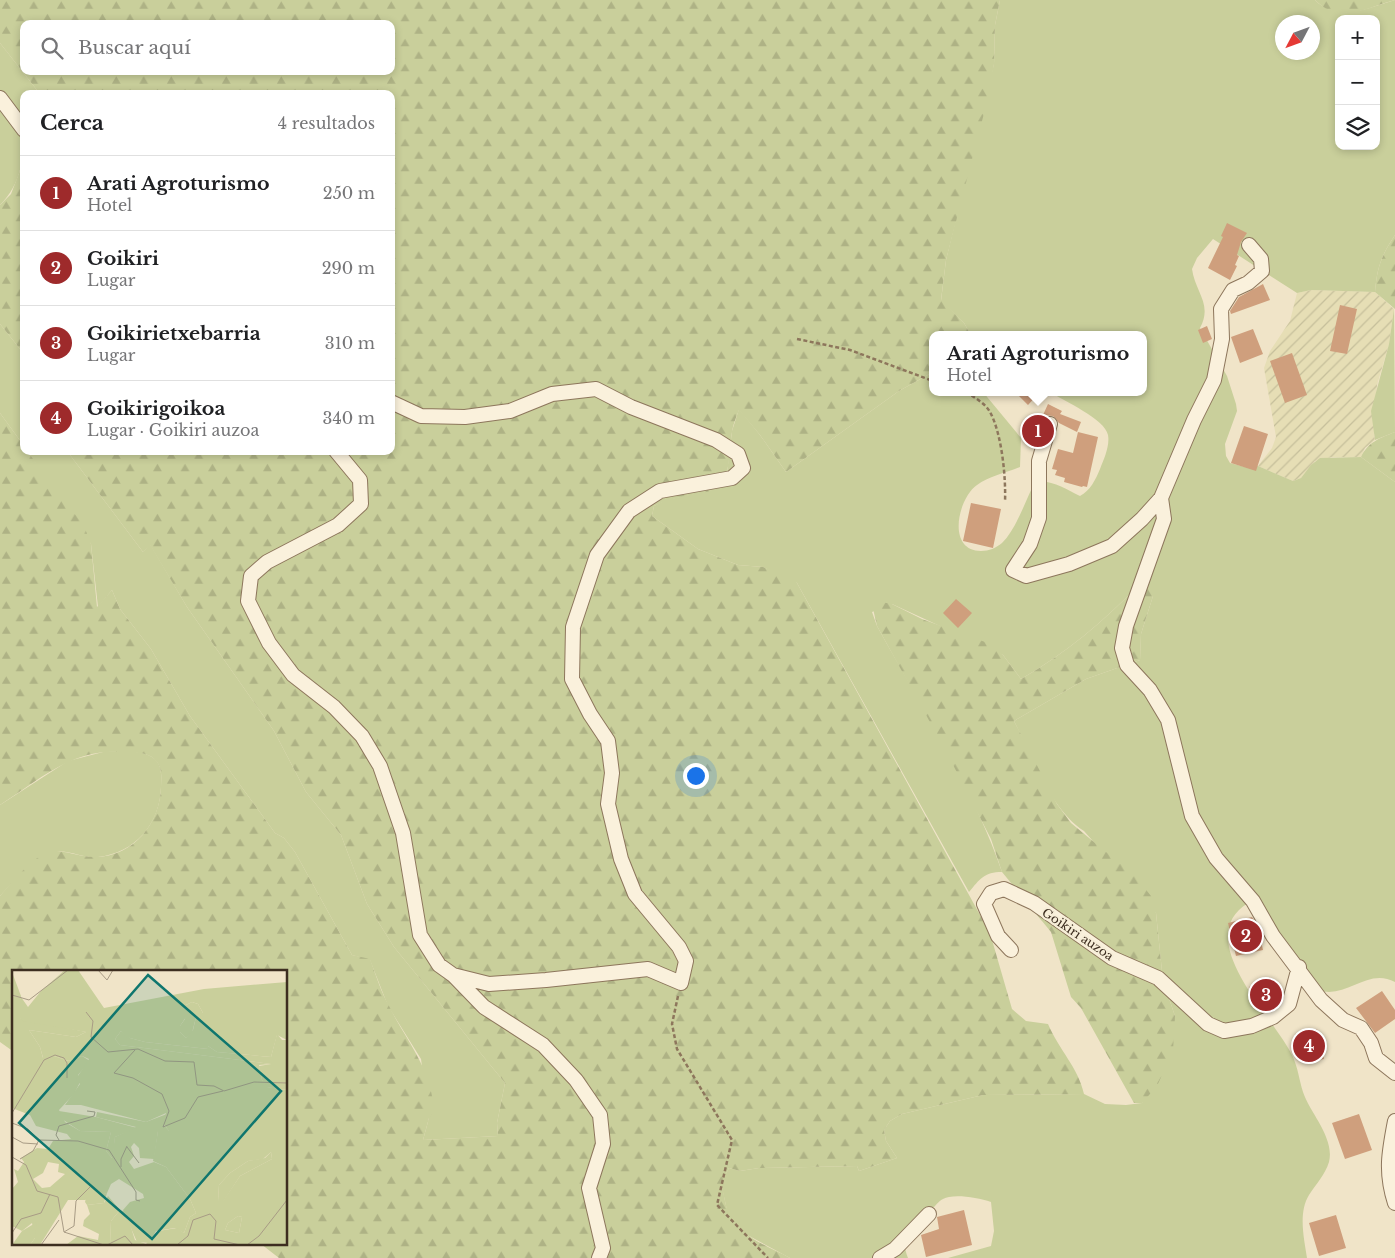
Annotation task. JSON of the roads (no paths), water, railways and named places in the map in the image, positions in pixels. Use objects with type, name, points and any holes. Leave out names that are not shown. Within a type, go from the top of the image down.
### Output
[{"type":"street","points":[[0,98],[20,125]]},
{"type":"street","points":[[1050,424],[1039,461],[1039,518],[1030,544],[1013,570],[1026,576],[1069,564],[1112,546],[1142,519],[1161,498],[1194,420],[1214,380],[1222,339],[1221,309],[1233,290],[1248,283],[1262,270],[1260,259],[1249,244]]},
{"type":"street","points":[[395,404],[421,416],[465,417],[510,411],[552,394],[596,389],[630,407],[716,440],[738,454],[743,468],[732,478],[660,491],[629,511],[597,555],[573,626],[572,679],[590,714],[608,741],[612,773],[608,804],[621,859],[635,894],[679,948],[686,962],[681,983],[648,969],[489,984],[453,975]]},
{"type":"street","points":[[339,455],[360,480],[361,504],[338,525],[267,562],[251,576],[248,601],[269,642],[293,675],[339,713],[362,736],[380,766],[403,833],[420,935],[439,965],[453,975],[484,1007],[543,1045],[576,1080],[600,1115],[603,1144],[589,1188],[602,1248],[599,1258]]},
{"type":"street","points":[[1161,498],[1164,519],[1126,626],[1122,648],[1127,665],[1150,690],[1168,720],[1192,816],[1216,858],[1253,901],[1273,936],[1299,967],[1321,1000],[1343,1020],[1361,1028],[1371,1043],[1376,1058],[1395,1073]]},
{"type":"street","name":"Goikiri auzoa","points":[[1011,950],[998,936],[984,904],[991,893],[1004,889],[1034,903],[1112,958],[1158,978],[1208,1024],[1224,1031],[1252,1026],[1274,1017],[1289,1004],[1299,967]]},
{"type":"street","points":[[1395,1120],[1387,1157],[1389,1184],[1395,1202]]},
{"type":"street","points":[[880,1258],[895,1249],[928,1214]]},
{"type":"place","name":"Arati Agroturismo","points":[[1038,431]]},
{"type":"place","name":"Goikiri","points":[[1246,936]]},
{"type":"place","name":"Goikirietxebarria","points":[[1266,995]]},
{"type":"place","name":"Goikirigoikoa","points":[[1309,1046]]}]
